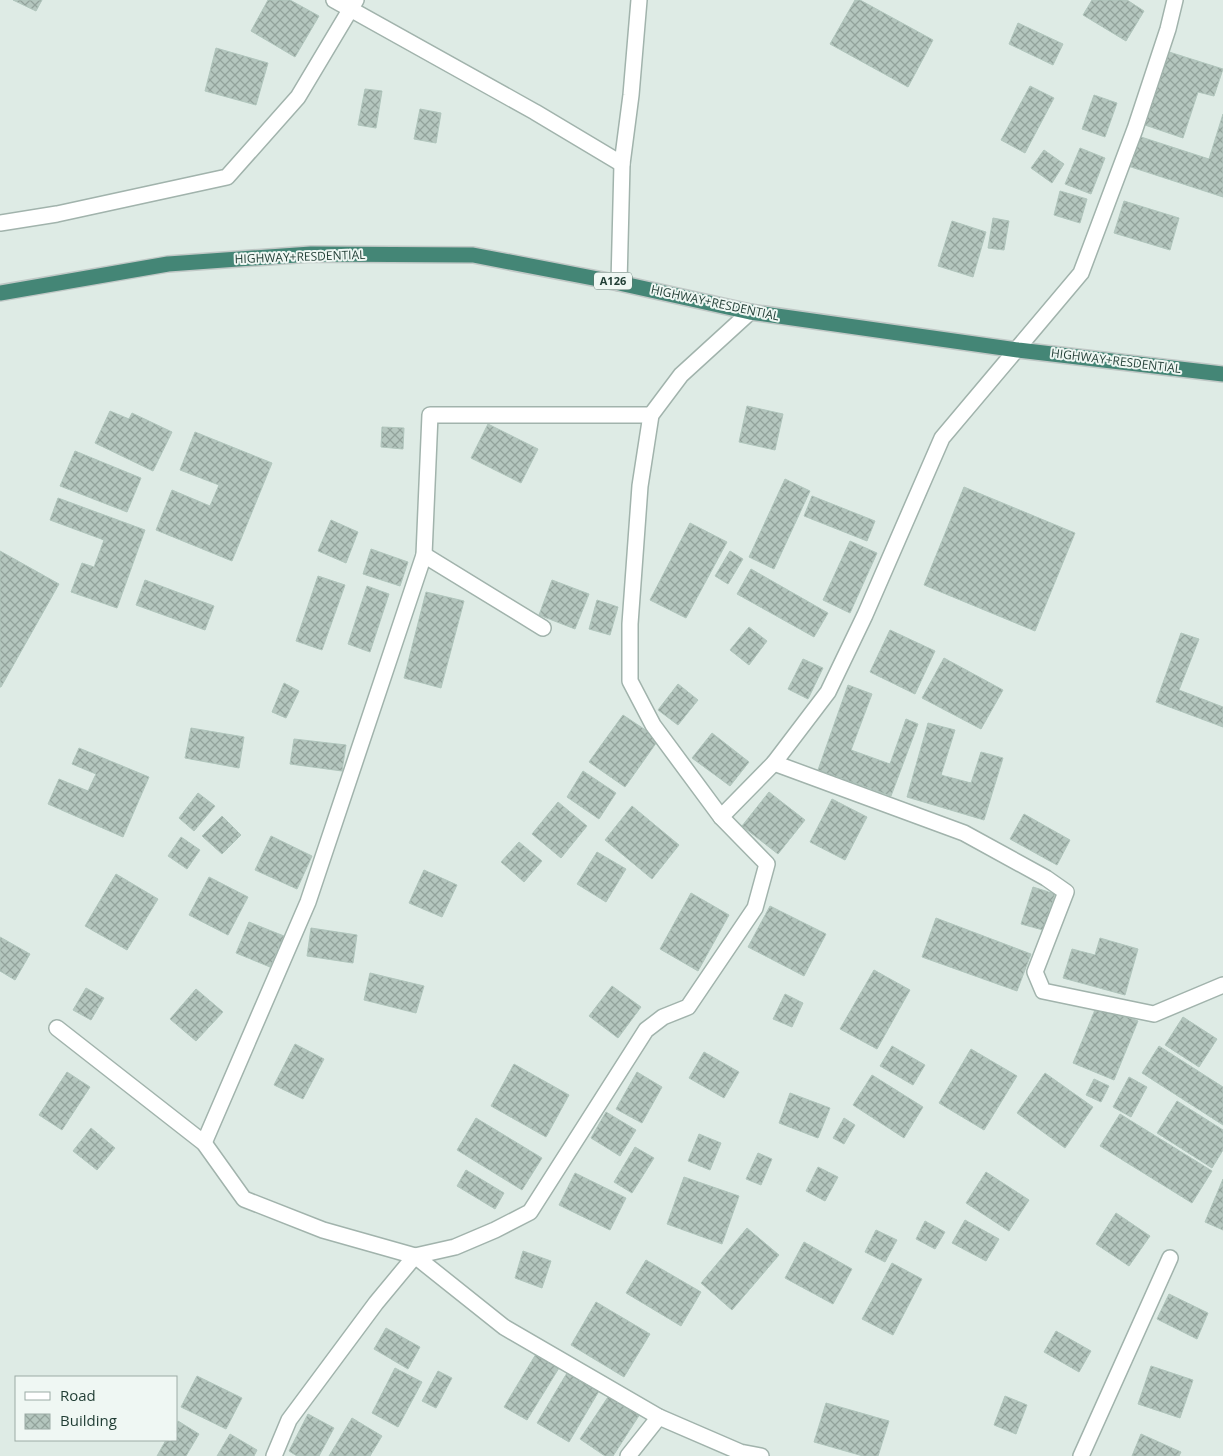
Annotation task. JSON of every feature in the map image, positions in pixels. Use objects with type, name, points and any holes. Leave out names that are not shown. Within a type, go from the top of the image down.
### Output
[{"type":"highway","name":"HIGHWAY+RESDENTIAL","points":[[0,293],[168,264],[311,254],[473,255],[619,283],[750,312],[1018,350],[1223,374]]},
{"type":"street","points":[[334,0],[353,5],[622,164]]},
{"type":"street","points":[[619,283],[622,164],[631,95],[639,0]]},
{"type":"street","points":[[721,817],[774,763],[828,692],[865,615],[942,438],[1018,350],[1081,272],[1135,130],[1175,0]]},
{"type":"street","points":[[0,223],[57,214],[227,177],[298,97],[353,5]]},
{"type":"street","points":[[274,1456],[289,1420],[376,1304],[415,1256],[454,1247],[495,1230],[530,1212],[646,1030],[663,1017],[688,1007],[755,908],[767,864],[721,817],[653,725],[630,681],[630,624],[639,496],[651,415],[681,375],[750,312]]},
{"type":"street","points":[[204,1143],[308,902],[424,555],[430,415],[651,415]]},
{"type":"street","points":[[424,555],[543,628]]},
{"type":"street","points":[[774,763],[964,833],[1046,878],[1066,892],[1035,972],[1043,990],[1154,1014],[1223,986]]},
{"type":"street","points":[[57,1028],[204,1143],[244,1199],[323,1230],[415,1256],[504,1327],[659,1417],[740,1452],[760,1456]]},
{"type":"street","points":[[1081,1456],[1170,1258]]},
{"type":"street","points":[[628,1456],[659,1417]]},
{"type":"building","points":[[13,0],[42,0],[36,11]]},
{"type":"building","points":[[268,0],[290,0],[319,16],[295,57],[251,31]]},
{"type":"building","points":[[855,0],[860,0],[933,40],[908,87],[830,44]]},
{"type":"building","points":[[1092,0],[1127,0],[1144,11],[1126,41],[1083,15]]},
{"type":"building","points":[[1018,23],[1063,44],[1053,65],[1009,44]]},
{"type":"building","points":[[216,48],[268,63],[256,105],[205,91]]},
{"type":"building","points":[[1166,51],[1223,69],[1214,96],[1198,92],[1183,138],[1142,124]]},
{"type":"building","points":[[1030,86],[1054,98],[1025,153],[1001,140]]},
{"type":"building","points":[[365,89],[382,91],[376,128],[358,125]]},
{"type":"building","points":[[1094,95],[1117,103],[1105,137],[1082,129]]},
{"type":"building","points":[[420,109],[441,113],[436,143],[414,139]]},
{"type":"building","points":[[1223,114],[1223,197],[1128,166],[1138,136],[1209,159]]},
{"type":"building","points":[[1080,148],[1105,158],[1091,194],[1065,184]]},
{"type":"building","points":[[1044,150],[1064,164],[1052,183],[1031,168]]},
{"type":"building","points":[[1060,191],[1087,199],[1080,223],[1054,215]]},
{"type":"building","points":[[1124,201],[1179,218],[1170,250],[1114,233]]},
{"type":"building","points":[[993,218],[1009,221],[1004,250],[988,248]]},
{"type":"building","points":[[952,221],[986,232],[973,277],[938,266]]},
{"type":"building","points":[[747,406],[783,414],[775,450],[739,442]]},
{"type":"building","points":[[110,411],[129,419],[132,413],[172,432],[153,471],[95,443]]},
{"type":"building","points":[[488,424],[538,449],[521,483],[471,458]]},
{"type":"building","points":[[382,427],[404,428],[403,449],[381,447]]},
{"type":"building","points":[[195,432],[272,463],[232,561],[156,530],[172,490],[210,506],[219,485],[180,470]]},
{"type":"building","points":[[75,451],[141,478],[127,512],[60,486]]},
{"type":"building","points":[[785,479],[810,491],[774,569],[749,557]]},
{"type":"building","points":[[964,487],[1075,533],[1035,631],[924,585]]},
{"type":"building","points":[[812,496],[875,521],[867,541],[804,516]]},
{"type":"building","points":[[58,498],[145,530],[117,608],[71,592],[82,563],[94,567],[104,540],[50,520]]},
{"type":"building","points":[[331,520],[358,532],[346,563],[318,551]]},
{"type":"building","points":[[690,523],[727,542],[686,618],[650,600]]},
{"type":"building","points":[[850,541],[877,553],[850,613],[823,600]]},
{"type":"building","points":[[371,549],[408,562],[400,586],[363,574]]},
{"type":"building","points":[[0,551],[59,584],[1,687],[0,687]]},
{"type":"building","points":[[730,551],[743,559],[728,584],[715,576]]},
{"type":"building","points":[[751,569],[828,613],[814,637],[737,594]]},
{"type":"building","points":[[318,576],[345,585],[322,650],[296,641]]},
{"type":"building","points":[[145,580],[214,606],[205,630],[136,605]]},
{"type":"building","points":[[552,580],[589,594],[575,629],[539,615]]},
{"type":"building","points":[[367,586],[389,594],[370,652],[348,644]]},
{"type":"building","points":[[426,592],[464,601],[441,688],[404,678]]},
{"type":"building","points":[[597,600],[618,607],[610,635],[589,629]]},
{"type":"building","points":[[749,627],[767,641],[749,665],[730,650]]},
{"type":"building","points":[[890,630],[935,651],[915,694],[870,672]]},
{"type":"building","points":[[1181,633],[1199,639],[1179,690],[1223,707],[1223,727],[1156,702]]},
{"type":"building","points":[[944,658],[1003,690],[981,729],[922,698]]},
{"type":"building","points":[[803,659],[823,668],[808,699],[788,689]]},
{"type":"building","points":[[284,683],[299,691],[286,718],[272,712]]},
{"type":"building","points":[[678,684],[698,700],[678,725],[658,710]]},
{"type":"building","points":[[848,685],[872,694],[851,750],[890,764],[906,719],[918,724],[891,796],[818,770]]},
{"type":"building","points":[[623,715],[659,739],[625,787],[589,762]]},
{"type":"building","points":[[928,723],[955,730],[941,775],[971,783],[981,752],[1003,758],[984,820],[907,797]]},
{"type":"building","points":[[191,728],[244,737],[239,768],[185,758]]},
{"type":"building","points":[[712,733],[749,762],[730,786],[692,758]]},
{"type":"building","points":[[294,739],[346,745],[342,771],[290,764]]},
{"type":"building","points":[[79,748],[149,777],[123,837],[48,804],[59,779],[88,791],[96,774],[72,764]]},
{"type":"building","points":[[583,771],[616,793],[599,819],[567,797]]},
{"type":"building","points":[[769,792],[805,820],[778,854],[742,826]]},
{"type":"building","points":[[198,793],[215,806],[194,831],[179,818]]},
{"type":"building","points":[[832,799],[867,817],[845,860],[810,842]]},
{"type":"building","points":[[558,802],[587,826],[561,858],[532,834]]},
{"type":"building","points":[[632,806],[679,845],[652,879],[605,840]]},
{"type":"building","points":[[1024,814],[1070,840],[1057,865],[1010,839]]},
{"type":"building","points":[[222,816],[241,835],[222,854],[202,836]]},
{"type":"building","points":[[271,836],[312,856],[297,889],[255,870]]},
{"type":"building","points":[[181,837],[200,850],[187,869],[168,856]]},
{"type":"building","points":[[519,842],[542,861],[524,882],[501,862]]},
{"type":"building","points":[[597,852],[626,869],[606,902],[577,884]]},
{"type":"building","points":[[424,870],[457,885],[442,917],[409,903]]},
{"type":"building","points":[[116,874],[158,899],[127,950],[85,926]]},
{"type":"building","points":[[209,877],[248,897],[228,935],[189,915]]},
{"type":"building","points":[[1033,887],[1055,894],[1043,930],[1021,924]]},
{"type":"building","points":[[691,893],[729,915],[698,971],[660,949]]},
{"type":"building","points":[[770,906],[826,934],[804,976],[748,947]]},
{"type":"building","points":[[936,918],[1031,954],[1017,991],[922,957]]},
{"type":"building","points":[[249,922],[284,936],[270,967],[236,953]]},
{"type":"building","points":[[311,928],[357,935],[353,963],[307,956]]},
{"type":"building","points":[[0,937],[30,954],[15,980],[0,971]]},
{"type":"building","points":[[1100,938],[1138,949],[1125,995],[1063,978],[1072,949],[1095,955]]},
{"type":"building","points":[[874,970],[910,990],[877,1049],[840,1029]]},
{"type":"building","points":[[370,973],[424,986],[416,1013],[364,1000]]},
{"type":"building","points":[[612,986],[641,1007],[618,1038],[589,1016]]},
{"type":"building","points":[[86,988],[104,998],[91,1020],[73,1010]]},
{"type":"building","points":[[196,989],[223,1012],[196,1041],[170,1019]]},
{"type":"building","points":[[785,994],[803,1003],[792,1027],[773,1019]]},
{"type":"building","points":[[1097,1005],[1138,1021],[1114,1080],[1073,1063]]},
{"type":"building","points":[[1183,1017],[1217,1039],[1199,1067],[1165,1045]]},
{"type":"building","points":[[295,1044],[324,1059],[303,1099],[274,1085]]},
{"type":"building","points":[[892,1046],[925,1065],[913,1085],[880,1066]]},
{"type":"building","points":[[1159,1046],[1223,1087],[1223,1125],[1142,1073]]},
{"type":"building","points":[[971,1049],[1017,1076],[984,1130],[939,1103]]},
{"type":"building","points":[[704,1052],[739,1072],[724,1098],[689,1078]]},
{"type":"building","points":[[514,1064],[569,1095],[546,1137],[491,1106]]},
{"type":"building","points":[[67,1072],[90,1087],[62,1130],[39,1115]]},
{"type":"building","points":[[637,1072],[662,1087],[642,1123],[616,1109]]},
{"type":"building","points":[[1045,1073],[1093,1107],[1065,1148],[1017,1113]]},
{"type":"building","points":[[872,1075],[923,1107],[904,1138],[853,1105]]},
{"type":"building","points":[[1129,1077],[1147,1087],[1131,1117],[1113,1107]]},
{"type":"building","points":[[1094,1079],[1109,1086],[1101,1102],[1086,1095]]},
{"type":"building","points":[[790,1093],[830,1108],[818,1138],[779,1123]]},
{"type":"building","points":[[1177,1101],[1223,1130],[1223,1150],[1212,1168],[1157,1133]]},
{"type":"building","points":[[606,1112],[636,1130],[620,1156],[591,1138]]},
{"type":"building","points":[[1120,1114],[1212,1171],[1192,1203],[1100,1146]]},
{"type":"building","points":[[476,1118],[542,1158],[522,1190],[457,1150]]},
{"type":"building","points":[[844,1118],[855,1125],[844,1144],[833,1138]]},
{"type":"building","points":[[91,1128],[115,1148],[97,1170],[73,1151]]},
{"type":"building","points":[[699,1134],[721,1143],[710,1170],[688,1161]]},
{"type":"building","points":[[635,1147],[654,1158],[632,1193],[614,1182]]},
{"type":"building","points":[[758,1153],[772,1159],[761,1185],[746,1179]]},
{"type":"building","points":[[818,1167],[838,1177],[825,1201],[806,1191]]},
{"type":"building","points":[[466,1170],[504,1193],[495,1209],[457,1186]]},
{"type":"building","points":[[986,1172],[1029,1200],[1009,1231],[966,1203]]},
{"type":"building","points":[[575,1173],[626,1198],[610,1230],[559,1205]]},
{"type":"building","points":[[684,1177],[739,1196],[722,1244],[667,1224]]},
{"type":"building","points":[[1223,1179],[1223,1230],[1205,1222]]},
{"type":"building","points":[[1116,1213],[1150,1236],[1129,1266],[1096,1244]]},
{"type":"building","points":[[965,1220],[999,1239],[986,1261],[952,1243]]},
{"type":"building","points":[[925,1221],[945,1232],[935,1249],[916,1239]]},
{"type":"building","points":[[747,1228],[779,1255],[732,1310],[701,1283]]},
{"type":"building","points":[[876,1230],[897,1240],[885,1262],[865,1252]]},
{"type":"building","points":[[804,1242],[852,1269],[833,1304],[785,1278]]},
{"type":"building","points":[[523,1251],[551,1261],[542,1288],[515,1278]]},
{"type":"building","points":[[646,1260],[701,1292],[681,1326],[626,1293]]},
{"type":"building","points":[[892,1263],[922,1279],[893,1335],[862,1319]]},
{"type":"building","points":[[1169,1294],[1208,1313],[1197,1339],[1157,1319]]},
{"type":"building","points":[[596,1302],[650,1334],[624,1377],[571,1345]]},
{"type":"building","points":[[386,1328],[420,1347],[408,1369],[374,1349]]},
{"type":"building","points":[[1056,1331],[1091,1351],[1079,1372],[1044,1352]]},
{"type":"building","points":[[536,1354],[559,1368],[527,1420],[504,1407]]},
{"type":"building","points":[[1151,1366],[1193,1380],[1180,1418],[1138,1404]]},
{"type":"building","points":[[395,1368],[422,1382],[398,1427],[372,1413]]},
{"type":"building","points":[[438,1371],[452,1378],[436,1408],[422,1401]]},
{"type":"building","points":[[567,1373],[599,1391],[569,1442],[537,1423]]},
{"type":"building","points":[[197,1376],[242,1398],[226,1429],[181,1407]]},
{"type":"building","points":[[610,1394],[640,1414],[613,1456],[605,1456],[580,1439]]},
{"type":"building","points":[[1005,1396],[1027,1405],[1016,1434],[994,1425]]},
{"type":"building","points":[[826,1403],[889,1421],[878,1456],[863,1456],[814,1442]]},
{"type":"building","points":[[308,1414],[334,1428],[319,1456],[297,1456],[289,1451]]},
{"type":"building","points":[[352,1418],[382,1436],[370,1456],[329,1456]]},
{"type":"building","points":[[178,1421],[199,1434],[186,1456],[157,1456],[165,1441],[178,1441]]},
{"type":"building","points":[[230,1434],[257,1450],[254,1456],[217,1456]]},
{"type":"building","points":[[1141,1434],[1181,1452],[1179,1456],[1132,1456]]}]
